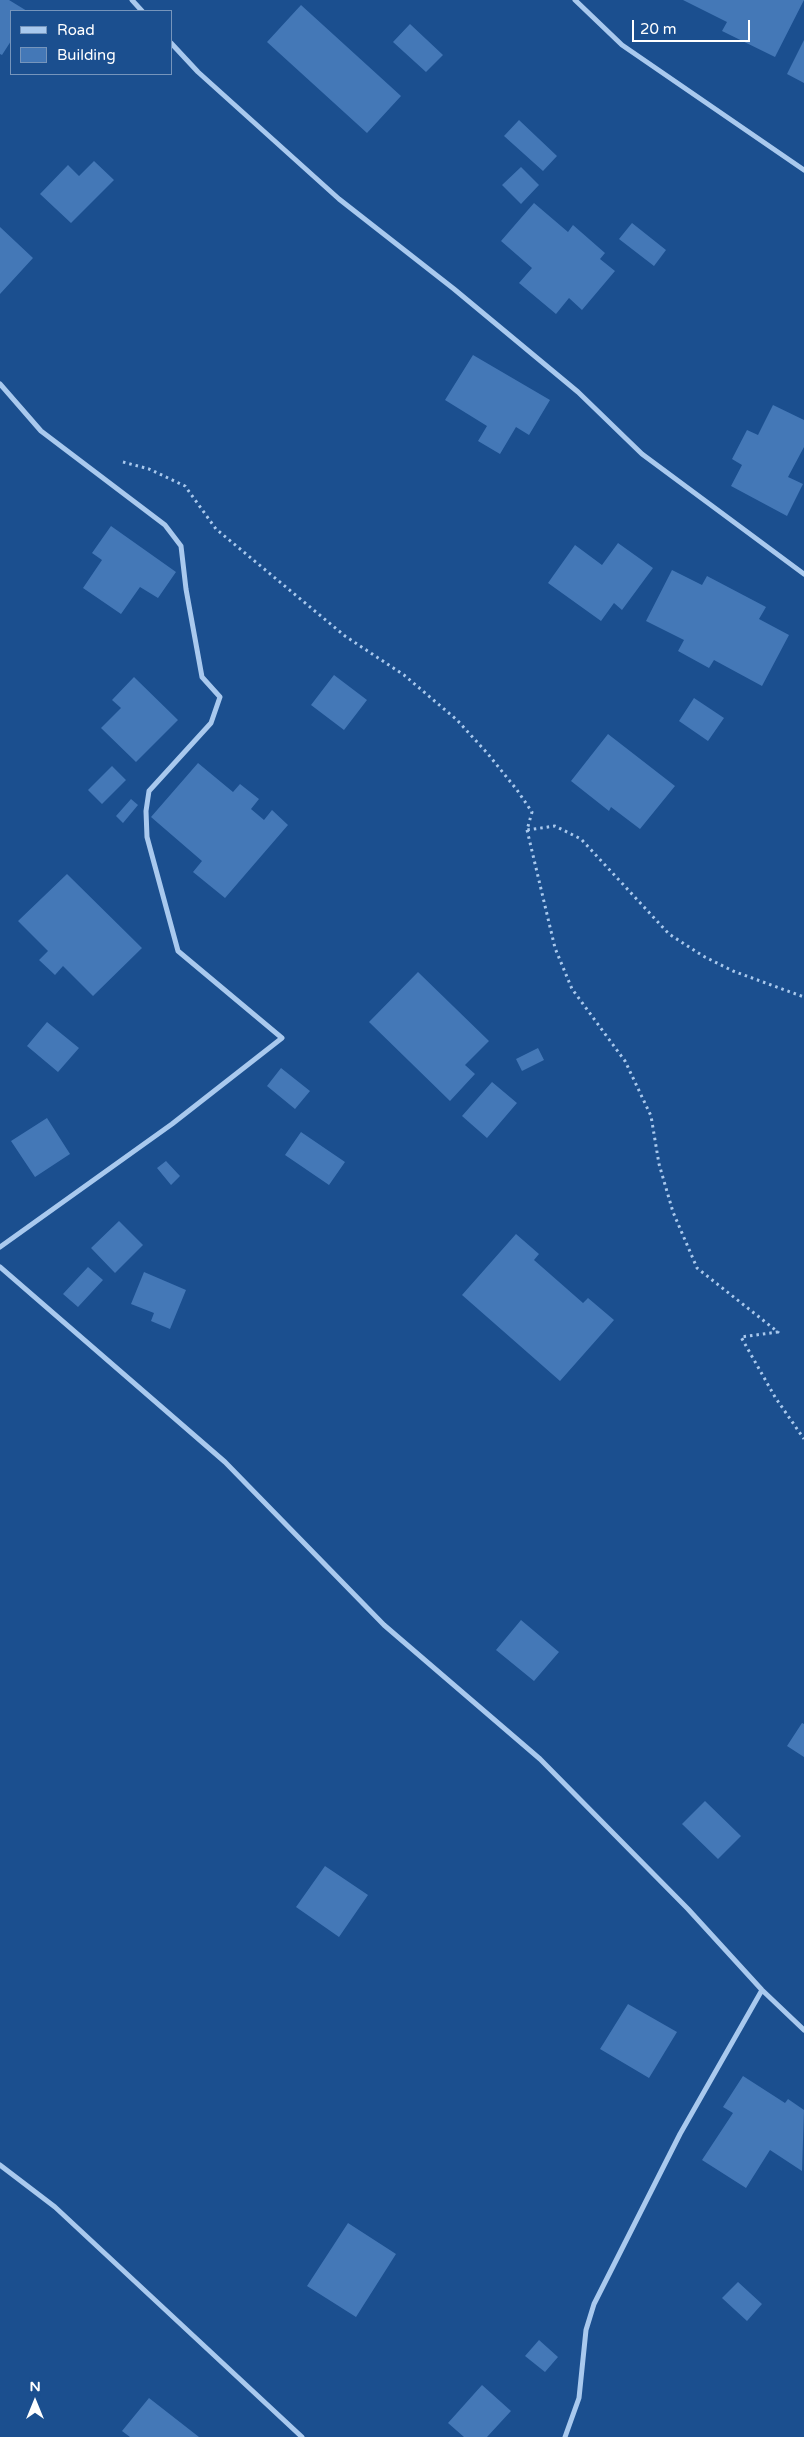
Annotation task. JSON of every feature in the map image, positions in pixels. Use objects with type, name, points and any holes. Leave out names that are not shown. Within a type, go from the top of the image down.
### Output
[{"type":"street","points":[[132,0],[141,10]]},
{"type":"street","points":[[575,0],[622,46],[804,170]]},
{"type":"street","points":[[172,44],[198,72],[339,199],[454,289],[571,386],[642,454],[804,574]]},
{"type":"street","points":[[0,384],[41,431],[165,525],[181,546],[186,589],[202,677],[220,697],[211,723],[149,792],[146,811],[147,837],[178,951],[282,1038],[172,1124],[0,1247]]},
{"type":"street","points":[[0,1267],[225,1462],[384,1625],[540,1759],[688,1908],[762,1990],[804,2030]]},
{"type":"street","points":[[565,2437],[581,2391],[586,2330],[594,2304],[680,2134],[762,1990]]},
{"type":"street","points":[[0,2165],[55,2207],[302,2437]]},
{"type":"path","points":[[122,462],[149,469],[186,486],[216,529],[345,636],[404,675],[457,720],[517,790],[532,812],[527,830],[555,948],[572,989],[625,1062],[651,1116],[659,1164],[670,1203],[697,1268],[778,1332],[741,1337],[775,1397],[804,1439]]},
{"type":"path","points":[[527,830],[555,826],[581,839],[669,934],[703,956],[733,972],[804,997]]},
{"type":"building","points":[[0,0],[9,0],[25,10],[10,10],[10,43],[2,55],[0,54]]},
{"type":"building","points":[[683,0],[804,0],[775,57],[722,31],[727,22]]},
{"type":"building","points":[[301,5],[401,96],[367,133],[267,42]]},
{"type":"building","points":[[410,24],[443,55],[426,72],[393,42]]},
{"type":"building","points":[[804,40],[804,83],[787,74]]},
{"type":"building","points":[[519,120],[557,156],[543,171],[504,136]]},
{"type":"building","points":[[94,161],[114,180],[71,223],[40,194],[68,165],[79,176]]},
{"type":"building","points":[[521,167],[539,185],[521,204],[502,185]]},
{"type":"building","points":[[534,203],[568,232],[573,225],[605,253],[600,259],[615,271],[582,310],[569,298],[556,314],[519,283],[532,268],[501,241]]},
{"type":"building","points":[[632,223],[666,250],[654,266],[619,239]]},
{"type":"building","points":[[0,227],[33,258],[0,294]]},
{"type":"building","points":[[473,355],[550,400],[529,435],[516,427],[500,454],[478,441],[487,426],[445,400]]},
{"type":"building","points":[[773,405],[804,420],[804,447],[788,477],[803,484],[787,516],[731,486],[742,465],[732,459],[747,430],[758,435]]},
{"type":"building","points":[[111,526],[176,572],[158,598],[140,587],[121,614],[83,588],[102,560],[92,553]]},
{"type":"building","points":[[618,543],[653,568],[622,610],[614,603],[601,621],[548,583],[575,545],[602,565]]},
{"type":"building","points":[[672,570],[702,585],[707,576],[766,607],[759,619],[789,635],[762,686],[714,660],[709,668],[678,651],[684,640],[646,621]]},
{"type":"building","points":[[334,675],[367,700],[344,730],[311,705]]},
{"type":"building","points":[[134,677],[178,720],[136,762],[101,728],[121,708],[112,700]]},
{"type":"building","points":[[694,698],[724,718],[708,741],[679,721]]},
{"type":"building","points":[[608,734],[675,786],[640,829],[611,807],[609,811],[571,781]]},
{"type":"building","points":[[198,763],[233,792],[240,784],[259,799],[251,809],[264,820],[272,810],[288,825],[225,898],[193,872],[202,861],[151,817]]},
{"type":"building","points":[[112,766],[126,780],[102,804],[88,790]]},
{"type":"building","points":[[131,799],[138,805],[123,823],[116,816]]},
{"type":"building","points":[[67,874],[142,948],[93,996],[63,966],[55,975],[39,960],[48,951],[18,921]]},
{"type":"building","points":[[418,972],[489,1041],[465,1065],[475,1074],[450,1101],[369,1022]]},
{"type":"building","points":[[47,1022],[79,1048],[58,1072],[27,1046]]},
{"type":"building","points":[[538,1048],[544,1060],[522,1071],[516,1059]]},
{"type":"building","points":[[281,1068],[310,1091],[295,1109],[267,1086]]},
{"type":"building","points":[[492,1082],[517,1103],[487,1138],[462,1116]]},
{"type":"building","points":[[47,1118],[70,1154],[35,1177],[11,1141]]},
{"type":"building","points":[[301,1132],[345,1162],[329,1185],[285,1155]]},
{"type":"building","points":[[166,1161],[180,1176],[171,1185],[157,1168]]},
{"type":"building","points":[[119,1221],[143,1245],[115,1273],[91,1248]]},
{"type":"building","points":[[516,1234],[539,1254],[534,1260],[583,1303],[588,1298],[614,1320],[560,1381],[462,1295]]},
{"type":"building","points":[[88,1267],[103,1280],[78,1307],[63,1294]]},
{"type":"building","points":[[144,1272],[186,1290],[170,1329],[151,1321],[154,1313],[131,1304]]},
{"type":"building","points":[[521,1620],[559,1652],[534,1681],[496,1650]]},
{"type":"building","points":[[802,1723],[804,1724],[804,1757],[787,1746]]},
{"type":"building","points":[[705,1801],[741,1836],[718,1859],[682,1824]]},
{"type":"building","points":[[325,1866],[368,1895],[339,1937],[296,1907]]},
{"type":"building","points":[[628,2004],[677,2032],[649,2078],[600,2049]]},
{"type":"building","points":[[743,2076],[785,2103],[788,2099],[804,2110],[802,2171],[770,2150],[746,2188],[702,2160],[733,2113],[723,2107]]},
{"type":"building","points":[[348,2223],[396,2254],[356,2317],[307,2286]]},
{"type":"building","points":[[738,2282],[762,2304],[747,2321],[722,2298]]},
{"type":"building","points":[[539,2340],[558,2357],[545,2372],[525,2356]]},
{"type":"building","points":[[482,2385],[511,2411],[487,2437],[464,2437],[448,2423]]},
{"type":"building","points":[[149,2398],[199,2437],[130,2437],[122,2431]]}]
